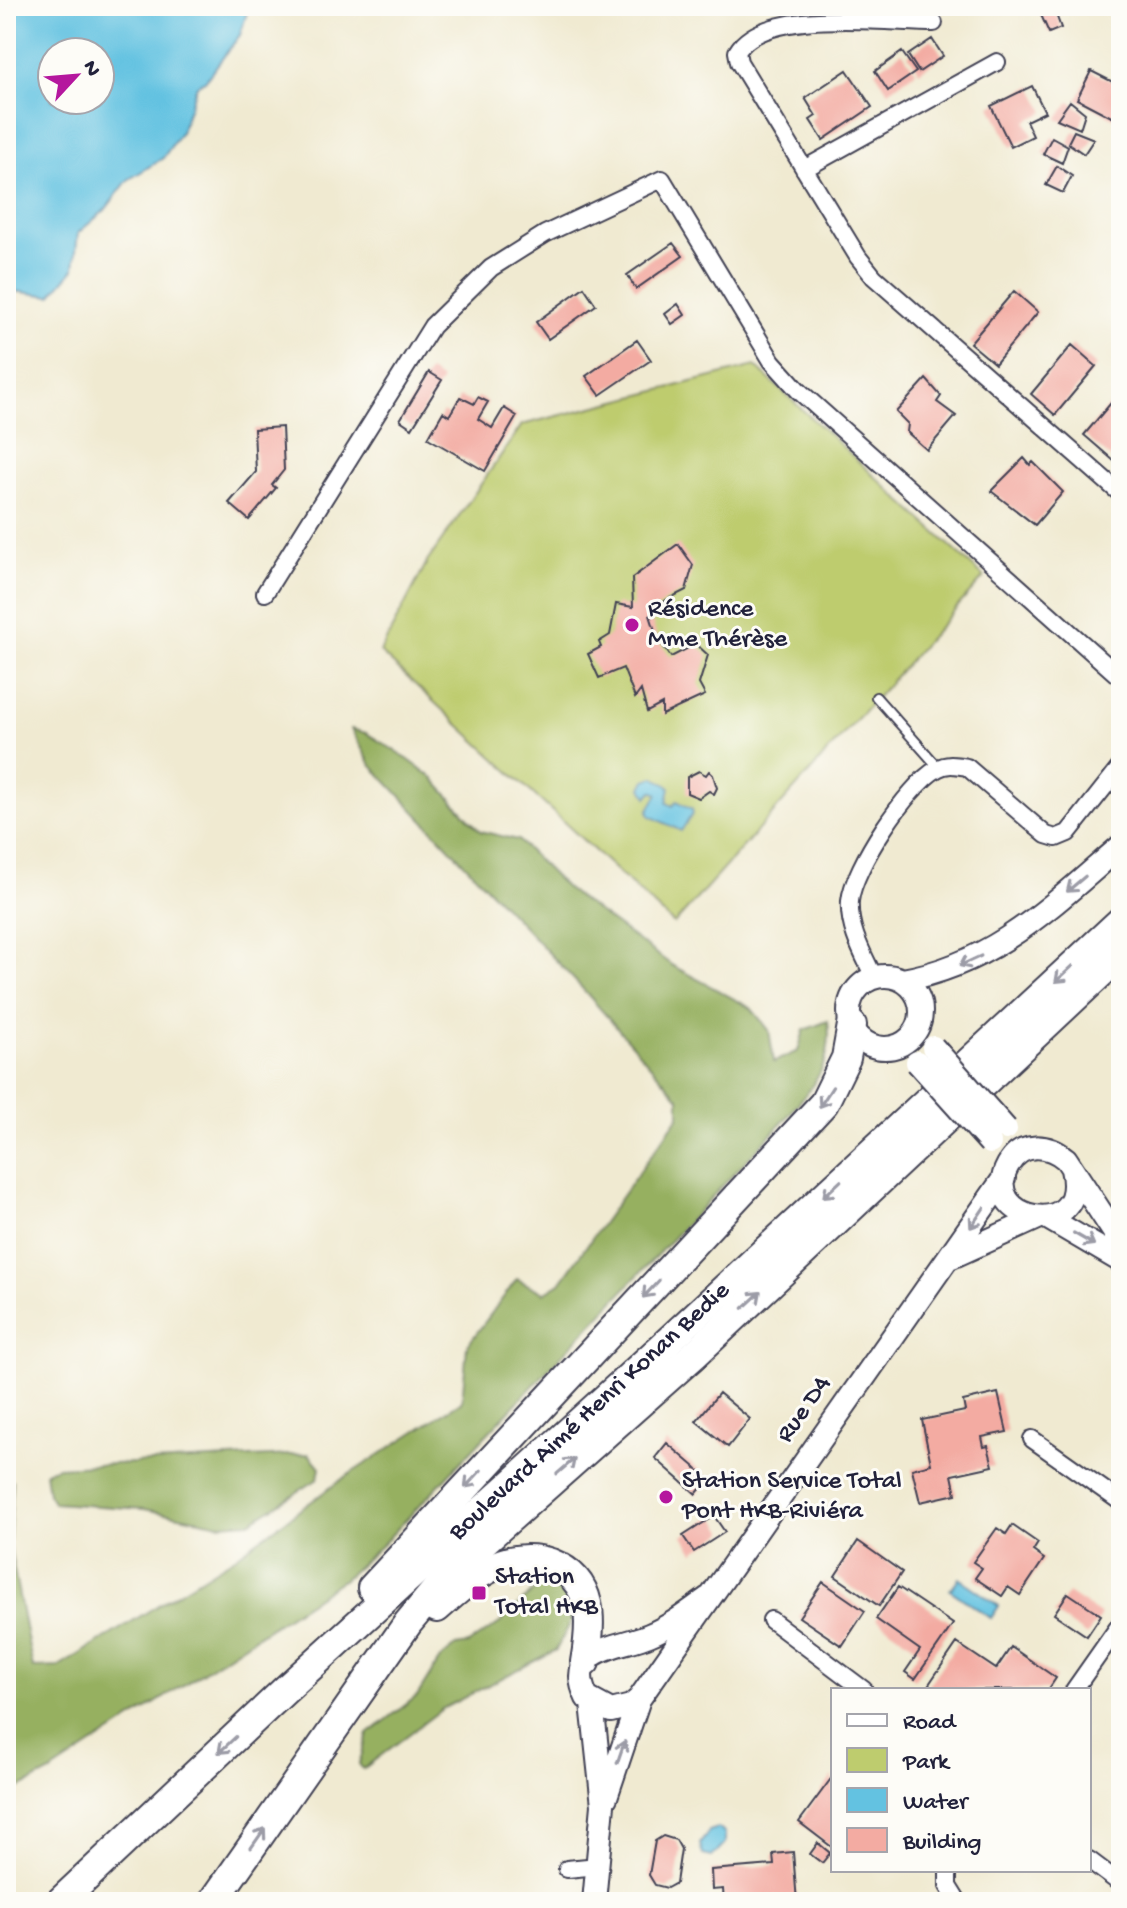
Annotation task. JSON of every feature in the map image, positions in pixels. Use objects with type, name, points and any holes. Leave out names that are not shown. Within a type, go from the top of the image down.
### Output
[{"type":"highway","name":"Boulevard Aimé Henri Konan Bedie","points":[[60,1902],[284,1691],[1121,921]]},
{"type":"highway","name":"Boulevard Aimé Henri Konan Bedie","points":[[213,1902],[379,1664],[455,1567],[695,1354],[1121,954]]},
{"type":"highway","points":[[284,1691],[392,1565],[824,1103],[846,1058],[852,1025]]},
{"type":"highway","points":[[379,1664],[468,1583],[498,1564],[521,1559],[542,1560],[564,1568],[584,1590],[591,1626],[585,1662]]},
{"type":"main road","points":[[925,1054],[872,1045],[852,1025],[853,996],[874,977],[902,980],[938,974],[977,959],[1030,923],[1121,846]]},
{"type":"main road","points":[[902,980],[920,1003],[925,1054],[998,1136],[1009,1201],[1027,1216],[1042,1218],[1121,1261]]},
{"type":"main road","points":[[891,1047],[909,1039],[920,1022]]},
{"type":"main road","points":[[998,1136],[1057,1152],[1072,1169],[1121,1243]]},
{"type":"main road","points":[[1005,1174],[1014,1157],[1035,1147]]},
{"type":"main road","points":[[1042,1218],[1069,1203],[1074,1192],[1072,1169]]},
{"type":"main road","name":"Rue D4","points":[[603,1805],[642,1694],[897,1326],[951,1258],[1005,1174]]},
{"type":"main road","name":"Rue D4","points":[[951,1258],[1042,1218]]},
{"type":"main road","name":"Rue D4","points":[[585,1662],[593,1653],[665,1627],[708,1598]]},
{"type":"main road","points":[[585,1662],[582,1688],[592,1703],[600,1708],[621,1710],[642,1694],[646,1677],[636,1656],[615,1646]]},
{"type":"main road","points":[[592,1703],[603,1805],[594,1902]]},
{"type":"street","points":[[934,23],[788,22],[775,25],[742,43],[737,52],[739,62],[804,169],[858,257],[874,277],[1121,494]]},
{"type":"street","points":[[804,169],[997,62]]},
{"type":"street","points":[[265,593],[432,326],[459,297],[491,268],[545,234],[662,179],[772,361],[798,390],[1121,678]]},
{"type":"street","points":[[874,977],[853,927],[850,905],[854,878],[882,833],[925,778],[951,764],[967,767],[1046,835],[1056,838],[1068,833],[1121,766]]},
{"type":"street","points":[[1032,1439],[1121,1502]]},
{"type":"street","points":[[771,1620],[861,1688]]},
{"type":"street","points":[[1075,1688],[1121,1623]]},
{"type":"street","points":[[1091,1862],[1121,1884]]},
{"type":"street","points":[[567,1869],[598,1866]]},
{"type":"street","points":[[948,1872],[948,1886],[958,1902]]},
{"type":"lane","points":[[876,697],[939,768]]},
{"type":"green space","points":[[755,366],[984,577],[674,924],[380,652],[427,562],[522,425]]},
{"type":"green space","points":[[351,729],[366,733],[432,777],[480,831],[518,840],[568,890],[673,966],[751,1008],[769,1030],[774,1062],[798,1051],[804,1030],[828,1021],[829,1037],[824,1065],[783,1122],[383,1544],[344,1579],[51,1772],[6,1795],[6,1483],[13,1481],[9,1544],[33,1668],[59,1667],[235,1557],[345,1477],[462,1401],[467,1346],[517,1279],[544,1293],[560,1283],[679,1116],[679,1098],[581,987],[371,765]]},
{"type":"green space","points":[[309,1454],[320,1467],[318,1479],[250,1522],[220,1524],[144,1509],[54,1503],[48,1494],[45,1472],[57,1467]]},
{"type":"green space","points":[[555,1579],[569,1587],[572,1620],[556,1650],[442,1709],[363,1769],[359,1764],[368,1734],[417,1696],[440,1659],[456,1646],[468,1644],[500,1623],[543,1582]]},
{"type":"water","points":[[6,6],[249,6],[240,35],[205,81],[197,85],[181,132],[163,158],[128,180],[105,210],[78,233],[74,269],[51,296],[6,290]]},
{"type":"water","points":[[654,777],[670,787],[667,803],[673,806],[677,801],[692,809],[693,813],[681,831],[650,816],[648,811],[658,794],[652,791],[647,797],[642,788],[646,780]]},
{"type":"water","points":[[959,1578],[999,1606],[991,1618],[950,1590]]},
{"type":"water","points":[[718,1828],[725,1833],[725,1843],[712,1857],[703,1855],[700,1844],[709,1831]]},
{"type":"building","points":[[1054,9],[1061,28],[1049,33],[1041,15]]},
{"type":"building","points":[[932,39],[943,56],[919,72],[908,55]]},
{"type":"building","points":[[902,52],[916,72],[888,91],[875,71]]},
{"type":"building","points":[[847,70],[872,107],[823,140],[810,120],[816,116],[805,98]]},
{"type":"building","points":[[1091,71],[1121,86],[1121,122],[1077,99]]},
{"type":"building","points":[[1032,86],[1045,112],[1026,121],[1033,136],[1011,147],[991,106]]},
{"type":"building","points":[[1070,101],[1085,113],[1080,129],[1057,119]]},
{"type":"building","points":[[1074,131],[1094,139],[1084,154],[1068,143]]},
{"type":"building","points":[[1052,137],[1068,146],[1062,163],[1043,154]]},
{"type":"building","points":[[1057,166],[1072,176],[1063,193],[1046,185]]},
{"type":"building","points":[[673,243],[683,256],[636,289],[627,275]]},
{"type":"building","points":[[584,287],[596,305],[548,339],[536,322]]},
{"type":"building","points":[[1014,291],[1038,312],[995,364],[970,343]]},
{"type":"building","points":[[678,304],[685,315],[672,324],[665,314]]},
{"type":"building","points":[[637,340],[651,360],[600,395],[586,376]]},
{"type":"building","points":[[1072,345],[1096,366],[1055,415],[1031,394]]},
{"type":"building","points":[[429,372],[442,380],[412,428],[400,420]]},
{"type":"building","points":[[926,379],[941,396],[937,402],[956,416],[927,450],[907,432],[908,424],[896,412]]},
{"type":"building","points":[[1121,391],[1121,451],[1113,460],[1084,435]]},
{"type":"building","points":[[460,397],[474,404],[478,397],[488,402],[478,419],[492,428],[504,408],[517,416],[485,471],[428,438],[443,412],[449,416]]},
{"type":"building","points":[[282,427],[284,470],[272,485],[276,488],[249,520],[229,503],[256,472],[254,429]]},
{"type":"building","points":[[1024,458],[1030,465],[1033,462],[1063,492],[1035,525],[991,491]]},
{"type":"building","name":"Résidence Mme Thérèse","points":[[678,544],[693,565],[686,590],[666,600],[650,615],[657,637],[671,657],[696,644],[708,655],[699,684],[705,695],[662,715],[662,704],[647,712],[641,690],[635,698],[623,668],[599,678],[588,654],[601,647],[599,642],[610,635],[616,604],[633,607],[632,578]]},
{"type":"building","points":[[699,771],[706,775],[709,771],[713,775],[717,788],[714,794],[709,791],[699,798],[687,793],[687,777]]},
{"type":"building","points":[[719,1393],[750,1419],[728,1447],[696,1421]]},
{"type":"building","points":[[998,1393],[1007,1432],[982,1437],[984,1447],[988,1446],[993,1466],[952,1475],[956,1494],[920,1502],[912,1469],[931,1464],[922,1420],[965,1411],[963,1401]]},
{"type":"building","points":[[667,1443],[709,1479],[696,1494],[655,1458]]},
{"type":"building","points":[[714,1516],[725,1532],[694,1552],[683,1536]]},
{"type":"building","points":[[1012,1525],[1038,1543],[1033,1551],[1044,1559],[1020,1595],[1008,1587],[1002,1596],[975,1578],[982,1568],[973,1562],[997,1528],[1006,1534]]},
{"type":"building","points":[[858,1541],[902,1572],[879,1606],[835,1576]]},
{"type":"building","points":[[823,1582],[865,1611],[842,1646],[799,1617]]},
{"type":"building","points":[[898,1587],[953,1624],[915,1679],[905,1672],[920,1650],[876,1619]]},
{"type":"building","points":[[1068,1593],[1101,1615],[1087,1636],[1054,1614]]},
{"type":"building","points":[[957,1643],[996,1669],[1011,1647],[1056,1678],[1049,1688],[926,1688]]},
{"type":"building","points":[[831,1779],[831,1846],[799,1822]]},
{"type":"building","points":[[663,1836],[676,1840],[681,1849],[676,1883],[667,1888],[655,1885],[649,1875],[655,1841]]},
{"type":"building","points":[[818,1843],[830,1853],[822,1863],[810,1854]]},
{"type":"building","points":[[793,1852],[797,1902],[724,1902],[723,1889],[712,1890],[711,1870],[774,1865],[773,1854]]},
{"type":"place","name":"Résidence Mme Thérèse","points":[[632,625]]},
{"type":"place","name":"Station Service Total Pont HKB-Riviéra","points":[[666,1497]]},
{"type":"place","name":"Station Total HKB","points":[[479,1593]]}]
